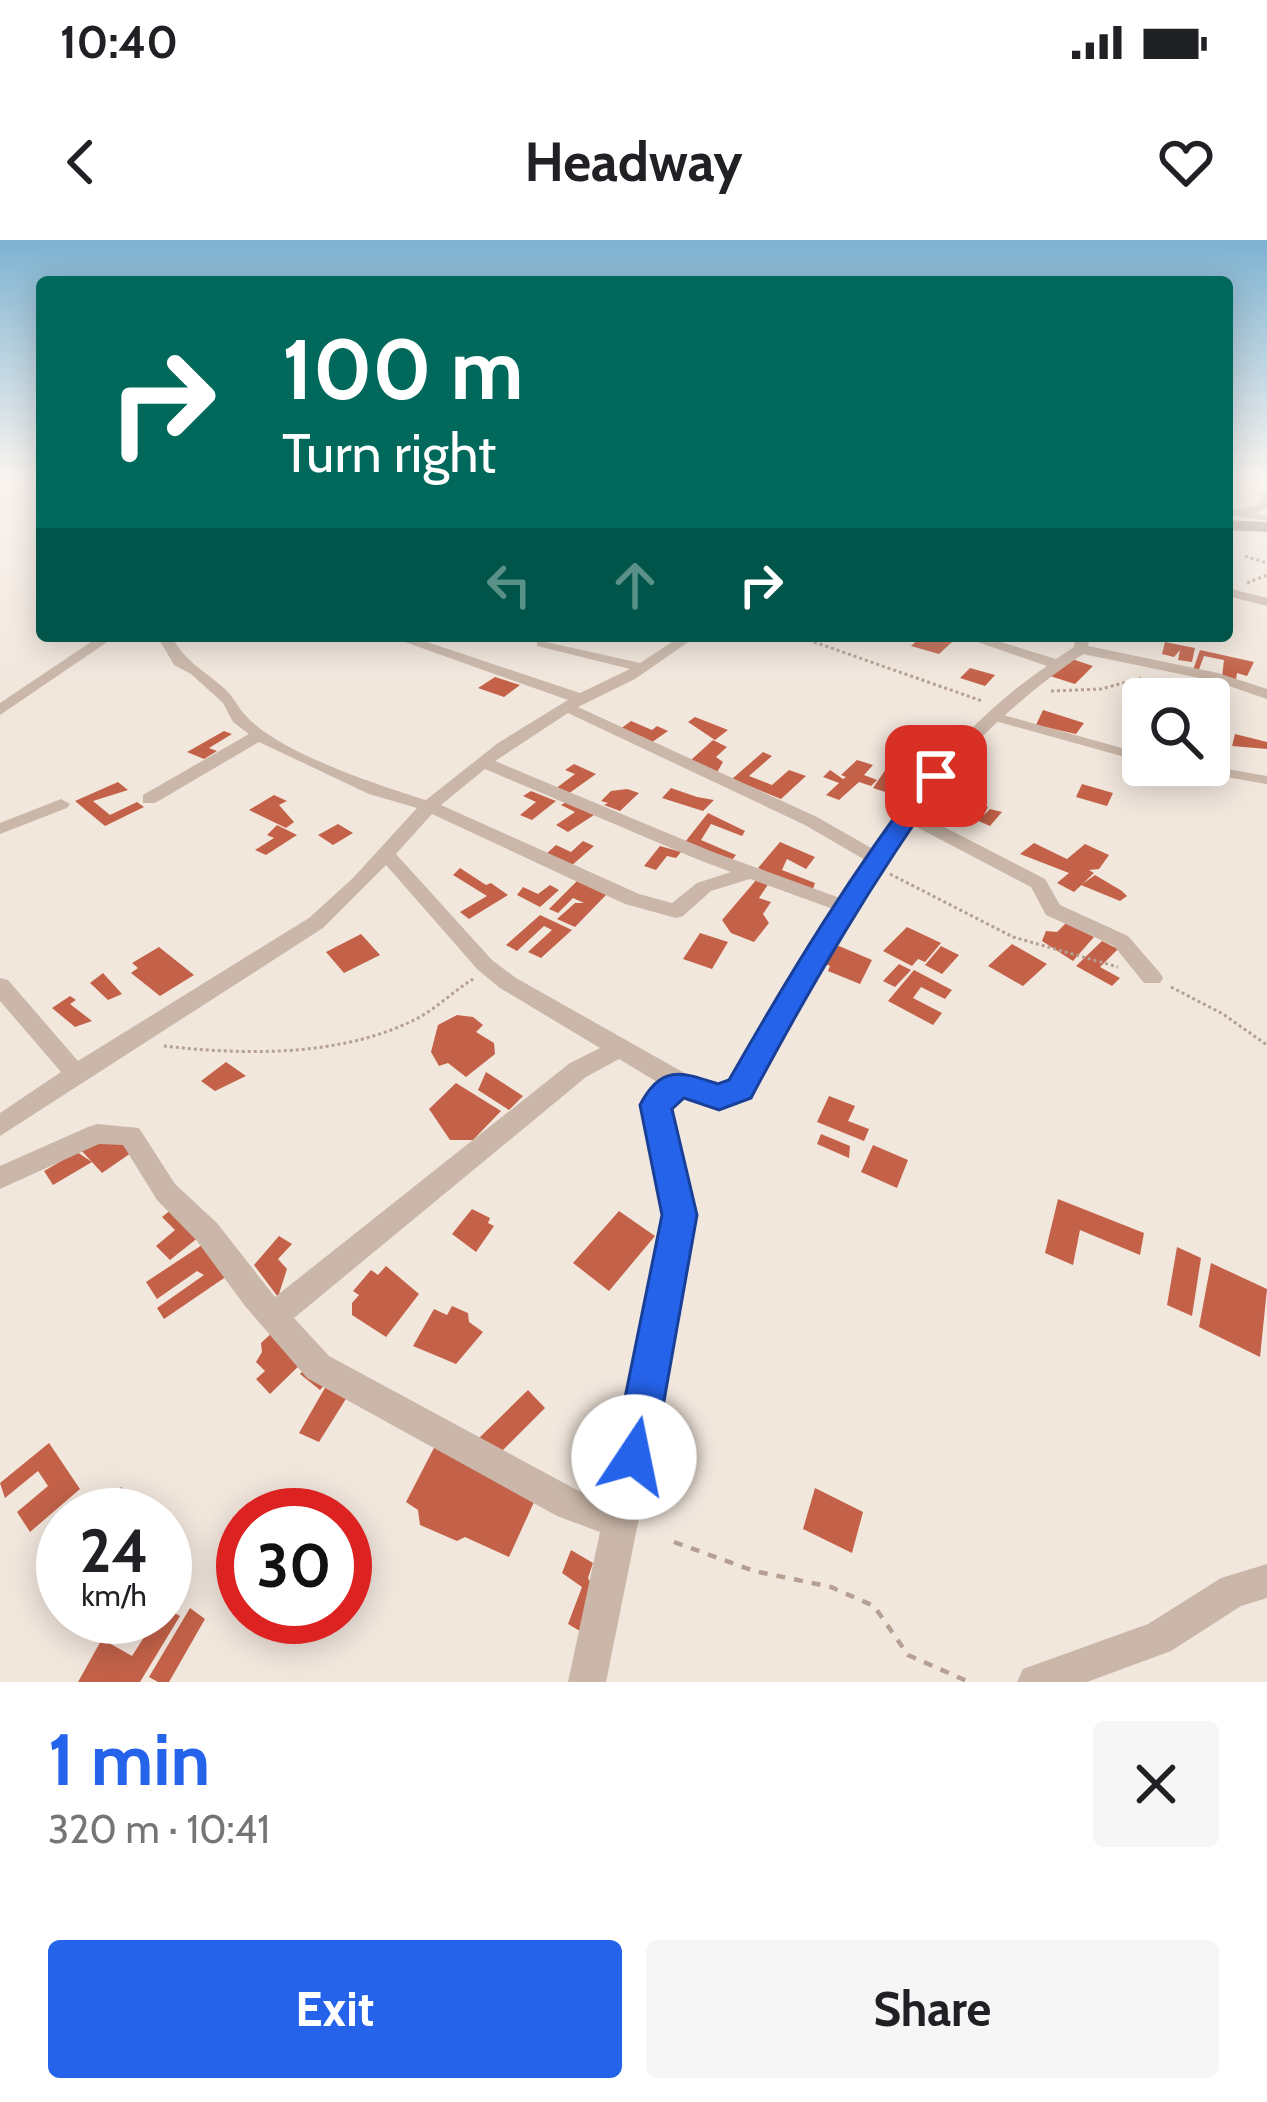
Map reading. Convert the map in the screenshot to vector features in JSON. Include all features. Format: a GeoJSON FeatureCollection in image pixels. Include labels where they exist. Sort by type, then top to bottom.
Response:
{"type":"FeatureCollection","features":[{"type":"Feature","properties":{"kind":"street"},"geometry":{"type":"LineString","coordinates":[[1233,594],[1267,602]]}},
{"type":"Feature","properties":{"kind":"street"},"geometry":{"type":"LineString","coordinates":[[0,710],[100,642]]}},
{"type":"Feature","properties":{"kind":"street"},"geometry":{"type":"LineString","coordinates":[[167,642],[179,662],[196,671],[229,701],[239,719],[272,744],[375,790],[428,806],[578,876],[673,911],[704,887],[750,872]]}},
{"type":"Feature","properties":{"kind":"street"},"geometry":{"type":"LineString","coordinates":[[412,642],[540,682],[875,858]]}},
{"type":"Feature","properties":{"kind":"street"},"geometry":{"type":"LineString","coordinates":[[0,1126],[302,934],[386,854],[428,806],[483,762],[573,703],[643,668],[677,642]]}},
{"type":"Feature","properties":{"kind":"street"},"geometry":{"type":"LineString","coordinates":[[986,642],[1057,664]]}},
{"type":"Feature","properties":{"kind":"street"},"geometry":{"type":"LineString","coordinates":[[386,854],[490,969],[618,1049],[679,1083],[719,1097],[740,1089],[808,965],[875,858],[951,754],[1082,642],[1267,694]]}},
{"type":"Feature","properties":{"kind":"street"},"geometry":{"type":"LineString","coordinates":[[542,643],[643,668]]}},
{"type":"Feature","properties":{"kind":"street"},"geometry":{"type":"LineString","coordinates":[[148,799],[262,734]]}},
{"type":"Feature","properties":{"kind":"street"},"geometry":{"type":"LineString","coordinates":[[483,762],[846,908]]}},
{"type":"Feature","properties":{"kind":"street"},"geometry":{"type":"LineString","coordinates":[[0,829],[61,804]]}},
{"type":"Feature","properties":{"kind":"street"},"geometry":{"type":"LineString","coordinates":[[905,814],[1038,883],[1054,910],[1121,941],[1151,978]]}},
{"type":"Feature","properties":{"kind":"street"},"geometry":{"type":"LineString","coordinates":[[0,986],[76,1074]]}},
{"type":"Feature","properties":{"kind":"street"},"geometry":{"type":"LineString","coordinates":[[273,1317],[578,1070],[618,1049]]}},
{"type":"Feature","properties":{"kind":"street"},"geometry":{"type":"LineString","coordinates":[[587,1682],[679,1215],[656,1107],[679,1083]]}},
{"type":"Feature","properties":{"kind":"street"},"geometry":{"type":"LineString","coordinates":[[0,1178],[97,1134],[130,1136],[166,1192],[207,1232],[318,1366],[569,1504],[621,1523]]}},
{"type":"Feature","properties":{"kind":"street"},"geometry":{"type":"LineString","coordinates":[[1036,1682],[1158,1638],[1234,1590],[1267,1581]]}},
{"type":"Feature","properties":{"kind":"lane"},"geometry":{"type":"LineString","coordinates":[[997,712],[1122,751]]}},
{"type":"Feature","properties":{"kind":"lane"},"geometry":{"type":"LineString","coordinates":[[1230,774],[1267,780]]}},
{"type":"Feature","properties":{"kind":"path"},"geometry":{"type":"LineString","coordinates":[[1245,556],[1267,562]]}},
{"type":"Feature","properties":{"kind":"path"},"geometry":{"type":"LineString","coordinates":[[813,642],[997,712]]}},
{"type":"Feature","properties":{"kind":"path"},"geometry":{"type":"LineString","coordinates":[[1025,690],[1101,689],[1170,667]]}},
{"type":"Feature","properties":{"kind":"path"},"geometry":{"type":"LineString","coordinates":[[875,858],[896,880],[1013,937],[1151,978],[1222,1014],[1267,1045]]}},
{"type":"Feature","properties":{"kind":"path"},"geometry":{"type":"LineString","coordinates":[[128,1041],[234,1053],[274,1052],[328,1042],[404,1025],[490,969]]}},
{"type":"Feature","properties":{"kind":"path"},"geometry":{"type":"LineString","coordinates":[[674,1542],[754,1570],[831,1587],[874,1606],[908,1654],[968,1682]]}},
{"type":"Feature","properties":{"kind":"building"},"geometry":{"type":"Polygon","coordinates":[[[915,642],[952,642],[939,654],[911,646],[915,642]]]}},
{"type":"Feature","properties":{"kind":"building"},"geometry":{"type":"Polygon","coordinates":[[[1165,642],[1195,648],[1192,662],[1178,660],[1180,650],[1174,657],[1162,654],[1165,642]]]}},
{"type":"Feature","properties":{"kind":"building"},"geometry":{"type":"Polygon","coordinates":[[[1200,650],[1254,662],[1247,676],[1237,673],[1236,680],[1222,677],[1224,660],[1204,656],[1198,672],[1193,670],[1200,650]]]}},
{"type":"Feature","properties":{"kind":"building"},"geometry":{"type":"Polygon","coordinates":[[[1069,658],[1093,666],[1075,684],[1050,676],[1069,658]]]}},
{"type":"Feature","properties":{"kind":"building"},"geometry":{"type":"Polygon","coordinates":[[[970,668],[995,675],[985,686],[960,678],[970,668]]]}},
{"type":"Feature","properties":{"kind":"building"},"geometry":{"type":"Polygon","coordinates":[[[495,677],[520,685],[504,697],[478,688],[495,677]]]}},
{"type":"Feature","properties":{"kind":"building"},"geometry":{"type":"Polygon","coordinates":[[[1043,710],[1084,723],[1076,734],[1036,725],[1043,710]]]}},
{"type":"Feature","properties":{"kind":"building"},"geometry":{"type":"Polygon","coordinates":[[[695,717],[728,730],[715,740],[688,722],[695,717]]]}},
{"type":"Feature","properties":{"kind":"building"},"geometry":{"type":"Polygon","coordinates":[[[631,721],[668,731],[648,745],[616,732],[631,721]]]}},
{"type":"Feature","properties":{"kind":"building"},"geometry":{"type":"Polygon","coordinates":[[[224,731],[232,734],[209,748],[217,751],[204,759],[187,752],[224,731]]]}},
{"type":"Feature","properties":{"kind":"building"},"geometry":{"type":"Polygon","coordinates":[[[1235,734],[1267,742],[1267,749],[1232,746],[1235,734]]]}},
{"type":"Feature","properties":{"kind":"building"},"geometry":{"type":"Polygon","coordinates":[[[713,740],[727,747],[716,757],[723,762],[716,774],[691,760],[713,740]]]}},
{"type":"Feature","properties":{"kind":"building"},"geometry":{"type":"Polygon","coordinates":[[[763,752],[772,756],[749,776],[772,785],[789,770],[806,776],[781,799],[732,779],[763,752]]]}},
{"type":"Feature","properties":{"kind":"building"},"geometry":{"type":"Polygon","coordinates":[[[857,760],[873,765],[864,775],[877,780],[871,786],[859,782],[839,800],[826,795],[839,783],[823,777],[830,770],[843,779],[841,775],[857,760]]]}},
{"type":"Feature","properties":{"kind":"building"},"geometry":{"type":"Polygon","coordinates":[[[574,764],[596,774],[568,794],[555,789],[575,774],[565,770],[574,764]]]}},
{"type":"Feature","properties":{"kind":"building"},"geometry":{"type":"Polygon","coordinates":[[[886,769],[912,781],[901,797],[873,788],[886,769]]]}},
{"type":"Feature","properties":{"kind":"building"},"geometry":{"type":"Polygon","coordinates":[[[118,782],[128,790],[93,801],[110,815],[137,802],[144,807],[105,826],[75,801],[118,782]]]}},
{"type":"Feature","properties":{"kind":"building"},"geometry":{"type":"Polygon","coordinates":[[[1082,784],[1113,793],[1107,806],[1076,797],[1082,784]]]}},
{"type":"Feature","properties":{"kind":"building"},"geometry":{"type":"Polygon","coordinates":[[[671,788],[714,800],[703,811],[662,798],[671,788]]]}},
{"type":"Feature","properties":{"kind":"building"},"geometry":{"type":"Polygon","coordinates":[[[531,791],[556,801],[532,820],[520,815],[536,802],[523,796],[531,791]]]}},
{"type":"Feature","properties":{"kind":"building"},"geometry":{"type":"Polygon","coordinates":[[[611,791],[639,793],[620,811],[601,801],[611,791]]]}},
{"type":"Feature","properties":{"kind":"building"},"geometry":{"type":"Polygon","coordinates":[[[274,795],[287,801],[279,805],[294,822],[286,828],[249,810],[274,795]]]}},
{"type":"Feature","properties":{"kind":"building"},"geometry":{"type":"Polygon","coordinates":[[[572,799],[597,813],[568,832],[556,825],[575,812],[561,805],[572,799]]]}},
{"type":"Feature","properties":{"kind":"building"},"geometry":{"type":"Polygon","coordinates":[[[978,803],[988,807],[983,816],[990,809],[1002,812],[990,826],[965,815],[978,803]]]}},
{"type":"Feature","properties":{"kind":"building"},"geometry":{"type":"Polygon","coordinates":[[[708,813],[745,831],[742,836],[711,824],[701,840],[736,855],[732,860],[685,842],[708,813]]]}},
{"type":"Feature","properties":{"kind":"building"},"geometry":{"type":"Polygon","coordinates":[[[338,824],[353,833],[333,845],[318,835],[338,824]]]}},
{"type":"Feature","properties":{"kind":"building"},"geometry":{"type":"Polygon","coordinates":[[[277,825],[297,835],[266,855],[255,850],[274,838],[267,835],[277,825]]]}},
{"type":"Feature","properties":{"kind":"building"},"geometry":{"type":"Polygon","coordinates":[[[583,841],[594,846],[571,866],[545,855],[556,845],[571,852],[583,841]]]}},
{"type":"Feature","properties":{"kind":"building"},"geometry":{"type":"Polygon","coordinates":[[[780,842],[815,857],[806,869],[787,859],[782,870],[815,883],[812,892],[758,868],[780,842]]]}},
{"type":"Feature","properties":{"kind":"building"},"geometry":{"type":"Polygon","coordinates":[[[1034,843],[1067,859],[1085,844],[1109,855],[1099,869],[1089,870],[1094,873],[1074,892],[1057,883],[1069,873],[1020,854],[1034,843]]]}},
{"type":"Feature","properties":{"kind":"building"},"geometry":{"type":"Polygon","coordinates":[[[660,846],[681,852],[676,858],[667,856],[656,870],[644,866],[660,846]]]}},
{"type":"Feature","properties":{"kind":"building"},"geometry":{"type":"Polygon","coordinates":[[[460,868],[508,895],[469,919],[460,912],[487,896],[453,875],[460,868]]]}},
{"type":"Feature","properties":{"kind":"building"},"geometry":{"type":"Polygon","coordinates":[[[1095,875],[1127,896],[1120,901],[1081,885],[1095,875]]]}},
{"type":"Feature","properties":{"kind":"building"},"geometry":{"type":"Polygon","coordinates":[[[757,879],[769,883],[759,898],[771,902],[763,914],[769,923],[754,942],[731,933],[722,920],[757,879]]]}},
{"type":"Feature","properties":{"kind":"building"},"geometry":{"type":"Polygon","coordinates":[[[577,881],[607,894],[575,927],[557,919],[575,903],[584,903],[573,898],[558,913],[549,909],[577,881]]]}},
{"type":"Feature","properties":{"kind":"building"},"geometry":{"type":"Polygon","coordinates":[[[550,885],[559,890],[540,907],[517,895],[523,887],[538,894],[550,885]]]}},
{"type":"Feature","properties":{"kind":"building"},"geometry":{"type":"Polygon","coordinates":[[[540,915],[572,930],[541,958],[528,952],[552,930],[544,926],[517,951],[506,945],[540,915]]]}},
{"type":"Feature","properties":{"kind":"building"},"geometry":{"type":"Polygon","coordinates":[[[1066,923],[1094,937],[1073,961],[1042,941],[1046,931],[1057,932],[1066,923]]]}},
{"type":"Feature","properties":{"kind":"building"},"geometry":{"type":"Polygon","coordinates":[[[907,927],[941,943],[925,962],[918,959],[912,966],[883,951],[907,927]]]}},
{"type":"Feature","properties":{"kind":"building"},"geometry":{"type":"Polygon","coordinates":[[[700,933],[728,942],[712,969],[683,959],[700,933]]]}},
{"type":"Feature","properties":{"kind":"building"},"geometry":{"type":"Polygon","coordinates":[[[361,934],[380,955],[344,973],[326,952],[361,934]]]}},
{"type":"Feature","properties":{"kind":"building"},"geometry":{"type":"Polygon","coordinates":[[[1102,941],[1118,949],[1100,967],[1120,978],[1112,986],[1076,966],[1102,941]]]}},
{"type":"Feature","properties":{"kind":"building"},"geometry":{"type":"Polygon","coordinates":[[[1012,944],[1047,964],[1023,986],[988,966],[1012,944]]]}},
{"type":"Feature","properties":{"kind":"building"},"geometry":{"type":"Polygon","coordinates":[[[839,946],[872,960],[860,984],[828,971],[830,966],[824,963],[829,950],[839,946]]]}},
{"type":"Feature","properties":{"kind":"building"},"geometry":{"type":"Polygon","coordinates":[[[941,946],[959,955],[942,974],[925,965],[941,946]]]}},
{"type":"Feature","properties":{"kind":"building"},"geometry":{"type":"Polygon","coordinates":[[[159,947],[194,975],[160,996],[131,973],[138,968],[132,963],[159,947]]]}},
{"type":"Feature","properties":{"kind":"building"},"geometry":{"type":"Polygon","coordinates":[[[899,964],[911,970],[895,987],[883,981],[899,964]]]}},
{"type":"Feature","properties":{"kind":"building"},"geometry":{"type":"Polygon","coordinates":[[[914,970],[952,990],[945,999],[921,987],[913,998],[942,1013],[933,1025],[888,1001],[914,970]]]}},
{"type":"Feature","properties":{"kind":"building"},"geometry":{"type":"Polygon","coordinates":[[[103,973],[122,994],[108,1000],[90,983],[103,973]]]}},
{"type":"Feature","properties":{"kind":"building"},"geometry":{"type":"Polygon","coordinates":[[[70,996],[76,1000],[70,1004],[92,1021],[75,1027],[52,1008],[70,996]]]}},
{"type":"Feature","properties":{"kind":"building"},"geometry":{"type":"Polygon","coordinates":[[[457,1015],[473,1017],[483,1025],[476,1032],[494,1043],[495,1054],[466,1077],[448,1063],[439,1066],[431,1052],[438,1025],[457,1015]]]}},
{"type":"Feature","properties":{"kind":"building"},"geometry":{"type":"Polygon","coordinates":[[[226,1062],[246,1076],[215,1091],[201,1081],[226,1062]]]}},
{"type":"Feature","properties":{"kind":"building"},"geometry":{"type":"Polygon","coordinates":[[[486,1072],[523,1096],[509,1110],[478,1090],[486,1072]]]}},
{"type":"Feature","properties":{"kind":"building"},"geometry":{"type":"Polygon","coordinates":[[[456,1083],[501,1111],[473,1140],[450,1140],[429,1109],[456,1083]]]}},
{"type":"Feature","properties":{"kind":"building"},"geometry":{"type":"Polygon","coordinates":[[[829,1096],[855,1106],[848,1121],[869,1129],[864,1141],[817,1122],[829,1096]]]}},
{"type":"Feature","properties":{"kind":"building"},"geometry":{"type":"Polygon","coordinates":[[[110,1130],[131,1153],[102,1173],[81,1150],[110,1130]]]}},
{"type":"Feature","properties":{"kind":"building"},"geometry":{"type":"Polygon","coordinates":[[[821,1134],[850,1146],[849,1158],[817,1144],[821,1134]]]}},
{"type":"Feature","properties":{"kind":"building"},"geometry":{"type":"Polygon","coordinates":[[[873,1145],[908,1160],[897,1188],[861,1172],[873,1145]]]}},
{"type":"Feature","properties":{"kind":"building"},"geometry":{"type":"Polygon","coordinates":[[[77,1152],[92,1162],[53,1185],[44,1171],[77,1152]]]}},
{"type":"Feature","properties":{"kind":"building"},"geometry":{"type":"Polygon","coordinates":[[[1058,1199],[1144,1233],[1140,1255],[1080,1230],[1073,1265],[1045,1253],[1058,1199]]]}},
{"type":"Feature","properties":{"kind":"building"},"geometry":{"type":"Polygon","coordinates":[[[177,1205],[204,1233],[170,1260],[156,1246],[175,1230],[162,1217],[177,1205]]]}},
{"type":"Feature","properties":{"kind":"building"},"geometry":{"type":"Polygon","coordinates":[[[472,1209],[490,1218],[488,1223],[494,1226],[476,1252],[452,1234],[472,1209]]]}},
{"type":"Feature","properties":{"kind":"building"},"geometry":{"type":"Polygon","coordinates":[[[619,1211],[655,1236],[609,1291],[573,1263],[619,1211]]]}},
{"type":"Feature","properties":{"kind":"building"},"geometry":{"type":"Polygon","coordinates":[[[279,1236],[292,1244],[278,1259],[287,1269],[278,1297],[254,1265],[279,1236]]]}},
{"type":"Feature","properties":{"kind":"building"},"geometry":{"type":"Polygon","coordinates":[[[208,1241],[230,1274],[164,1319],[157,1308],[204,1275],[197,1271],[157,1299],[146,1282],[208,1241]]]}},
{"type":"Feature","properties":{"kind":"building"},"geometry":{"type":"Polygon","coordinates":[[[1177,1247],[1201,1258],[1192,1316],[1167,1305],[1177,1247]]]}},
{"type":"Feature","properties":{"kind":"building"},"geometry":{"type":"Polygon","coordinates":[[[1211,1263],[1267,1289],[1260,1357],[1199,1327],[1211,1263]]]}},
{"type":"Feature","properties":{"kind":"building"},"geometry":{"type":"Polygon","coordinates":[[[386,1266],[419,1294],[386,1337],[352,1315],[352,1303],[359,1295],[353,1291],[371,1270],[378,1275],[386,1266]]]}},
{"type":"Feature","properties":{"kind":"building"},"geometry":{"type":"Polygon","coordinates":[[[452,1306],[468,1313],[469,1322],[483,1332],[456,1364],[413,1346],[434,1309],[447,1315],[452,1306]]]}},
{"type":"Feature","properties":{"kind":"building"},"geometry":{"type":"Polygon","coordinates":[[[276,1329],[306,1359],[270,1394],[256,1379],[265,1371],[256,1362],[261,1343],[276,1329]]]}},
{"type":"Feature","properties":{"kind":"building"},"geometry":{"type":"Polygon","coordinates":[[[310,1363],[349,1394],[319,1442],[299,1433],[330,1379],[320,1390],[300,1374],[310,1363]]]}},
{"type":"Feature","properties":{"kind":"building"},"geometry":{"type":"Polygon","coordinates":[[[528,1390],[545,1408],[494,1459],[478,1439],[528,1390]]]}},
{"type":"Feature","properties":{"kind":"building"},"geometry":{"type":"Polygon","coordinates":[[[437,1442],[540,1489],[509,1557],[465,1537],[457,1541],[420,1525],[418,1510],[406,1502],[437,1442]]]}},
{"type":"Feature","properties":{"kind":"building"},"geometry":{"type":"Polygon","coordinates":[[[49,1443],[79,1488],[46,1488],[38,1471],[5,1498],[0,1483],[49,1443]]]}},
{"type":"Feature","properties":{"kind":"building"},"geometry":{"type":"Polygon","coordinates":[[[815,1488],[863,1512],[852,1553],[803,1529],[815,1488]]]}},
{"type":"Feature","properties":{"kind":"building"},"geometry":{"type":"Polygon","coordinates":[[[36,1496],[36,1527],[30,1532],[17,1512],[36,1496]]]}},
{"type":"Feature","properties":{"kind":"building"},"geometry":{"type":"Polygon","coordinates":[[[571,1550],[593,1563],[588,1578],[598,1596],[585,1634],[568,1624],[582,1587],[562,1573],[571,1550]]]}},
{"type":"Feature","properties":{"kind":"building"},"geometry":{"type":"Polygon","coordinates":[[[192,1609],[205,1619],[192,1642],[192,1609]]]}},
{"type":"Feature","properties":{"kind":"building"},"geometry":{"type":"Polygon","coordinates":[[[99,1644],[111,1644],[132,1656],[140,1644],[163,1644],[140,1682],[78,1682],[99,1644]]]}},
{"type":"Feature","properties":{"kind":"building"},"geometry":{"type":"Polygon","coordinates":[[[169,1644],[191,1644],[169,1682],[149,1677],[169,1644]]]}},
{"type":"Feature","properties":{"kind":"route"},"geometry":{"type":"LineString","coordinates":[[634,1457],[679,1215],[656,1105],[679,1083],[719,1097],[740,1089],[808,965],[875,858],[936,776]]}}]}
